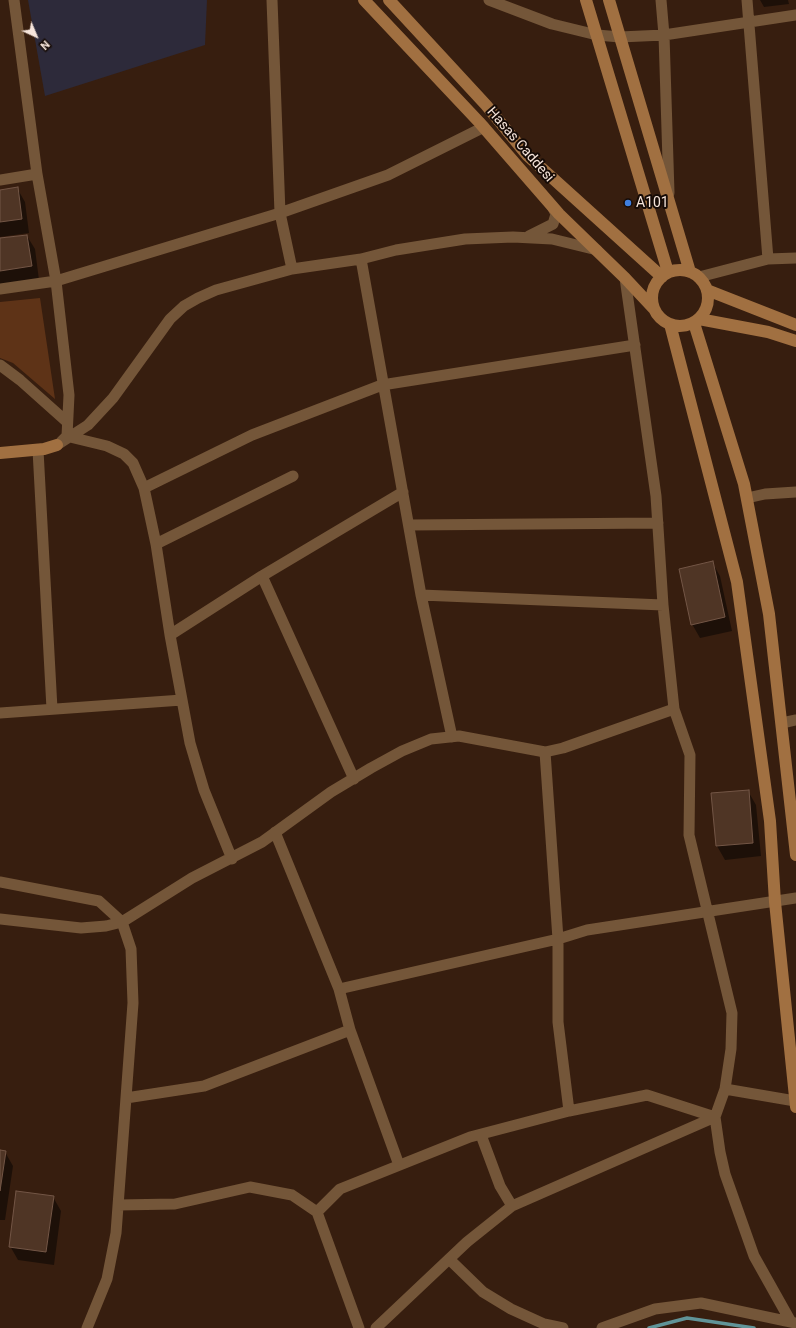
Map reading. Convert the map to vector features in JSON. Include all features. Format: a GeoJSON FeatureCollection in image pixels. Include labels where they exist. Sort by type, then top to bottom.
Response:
{"type":"FeatureCollection","features":[{"type":"Feature","properties":{"kind":"main road","name":"Hasas Caddesi"},"geometry":{"type":"LineString","coordinates":[[364,0],[484,128],[552,205],[626,278],[654,309]]}},
{"type":"Feature","properties":{"kind":"main road","name":"Hasas Caddesi"},"geometry":{"type":"LineString","coordinates":[[389,0],[486,105],[527,155],[665,275]]}},
{"type":"Feature","properties":{"kind":"main road"},"geometry":{"type":"LineString","coordinates":[[586,0],[665,275]]}},
{"type":"Feature","properties":{"kind":"main road"},"geometry":{"type":"LineString","coordinates":[[609,0],[669,203],[695,274],[707,290],[796,326]]}},
{"type":"Feature","properties":{"kind":"main road"},"geometry":{"type":"LineString","coordinates":[[695,274],[680,270],[665,275],[655,285],[652,296],[654,309],[662,320],[670,324],[686,326],[697,321],[707,306],[707,290]]}},
{"type":"Feature","properties":{"kind":"main road"},"geometry":{"type":"LineString","coordinates":[[697,321],[768,332],[796,341]]}},
{"type":"Feature","properties":{"kind":"main road"},"geometry":{"type":"LineString","coordinates":[[697,321],[747,498],[768,614],[796,849]]}},
{"type":"Feature","properties":{"kind":"main road"},"geometry":{"type":"LineString","coordinates":[[670,324],[737,582],[770,821],[775,902],[796,1104]]}},
{"type":"Feature","properties":{"kind":"main road"},"geometry":{"type":"LineString","coordinates":[[0,453],[38,450],[58,445]]}},
{"type":"Feature","properties":{"kind":"street"},"geometry":{"type":"LineString","coordinates":[[14,0],[37,174],[56,281],[69,395],[67,436],[58,445]]}},
{"type":"Feature","properties":{"kind":"street"},"geometry":{"type":"LineString","coordinates":[[272,0],[280,213],[292,269]]}},
{"type":"Feature","properties":{"kind":"street"},"geometry":{"type":"LineString","coordinates":[[489,0],[552,24],[597,35],[620,37],[664,35],[796,15]]}},
{"type":"Feature","properties":{"kind":"street"},"geometry":{"type":"LineString","coordinates":[[661,0],[664,35],[669,203]]}},
{"type":"Feature","properties":{"kind":"street"},"geometry":{"type":"LineString","coordinates":[[747,0],[768,259]]}},
{"type":"Feature","properties":{"kind":"street"},"geometry":{"type":"LineString","coordinates":[[0,289],[56,281],[280,213],[388,175],[484,128]]}},
{"type":"Feature","properties":{"kind":"street"},"geometry":{"type":"LineString","coordinates":[[0,180],[37,174]]}},
{"type":"Feature","properties":{"kind":"street"},"geometry":{"type":"LineString","coordinates":[[525,238],[538,233],[553,224],[556,214],[552,205]]}},
{"type":"Feature","properties":{"kind":"street"},"geometry":{"type":"LineString","coordinates":[[58,445],[88,425],[114,398],[170,319],[184,306],[216,290],[292,269],[361,259],[396,250],[465,240],[525,238],[552,239],[597,250]]}},
{"type":"Feature","properties":{"kind":"street"},"geometry":{"type":"LineString","coordinates":[[695,274],[768,259],[796,258]]}},
{"type":"Feature","properties":{"kind":"street"},"geometry":{"type":"LineString","coordinates":[[361,259],[382,385],[421,595],[452,736]]}},
{"type":"Feature","properties":{"kind":"street"},"geometry":{"type":"LineString","coordinates":[[626,278],[658,523],[663,605],[674,709],[690,755],[690,835],[732,1013],[731,1049],[725,1089],[715,1117],[725,1174],[754,1256],[793,1323]]}},
{"type":"Feature","properties":{"kind":"street"},"geometry":{"type":"LineString","coordinates":[[144,488],[252,435],[382,385],[635,345]]}},
{"type":"Feature","properties":{"kind":"street"},"geometry":{"type":"LineString","coordinates":[[0,365],[20,380],[67,422]]}},
{"type":"Feature","properties":{"kind":"street"},"geometry":{"type":"LineString","coordinates":[[70,437],[106,446],[124,454],[133,463],[144,488],[156,544],[170,635],[190,743],[204,790],[232,859]]}},
{"type":"Feature","properties":{"kind":"street"},"geometry":{"type":"LineString","coordinates":[[38,450],[52,709]]}},
{"type":"Feature","properties":{"kind":"street"},"geometry":{"type":"LineString","coordinates":[[156,544],[293,476]]}},
{"type":"Feature","properties":{"kind":"street"},"geometry":{"type":"LineString","coordinates":[[170,635],[262,576],[403,492]]}},
{"type":"Feature","properties":{"kind":"street"},"geometry":{"type":"LineString","coordinates":[[747,498],[765,494],[796,492]]}},
{"type":"Feature","properties":{"kind":"street"},"geometry":{"type":"LineString","coordinates":[[409,525],[658,523]]}},
{"type":"Feature","properties":{"kind":"street"},"geometry":{"type":"LineString","coordinates":[[262,576],[354,779]]}},
{"type":"Feature","properties":{"kind":"street"},"geometry":{"type":"LineString","coordinates":[[421,595],[663,605]]}},
{"type":"Feature","properties":{"kind":"street"},"geometry":{"type":"LineString","coordinates":[[0,713],[182,700]]}},
{"type":"Feature","properties":{"kind":"street"},"geometry":{"type":"LineString","coordinates":[[0,919],[81,928],[106,926],[122,922],[186,881],[232,859],[275,832],[331,792],[402,751],[431,739],[460,736],[545,752],[563,748],[674,709]]}},
{"type":"Feature","properties":{"kind":"street"},"geometry":{"type":"LineString","coordinates":[[782,723],[796,720]]}},
{"type":"Feature","properties":{"kind":"street"},"geometry":{"type":"LineString","coordinates":[[545,752],[558,939],[558,1022],[569,1111]]}},
{"type":"Feature","properties":{"kind":"street"},"geometry":{"type":"LineString","coordinates":[[275,832],[339,989],[350,1030],[399,1165]]}},
{"type":"Feature","properties":{"kind":"street"},"geometry":{"type":"LineString","coordinates":[[0,882],[99,902],[122,922],[131,949],[133,1003],[116,1233],[107,1279],[87,1328]]}},
{"type":"Feature","properties":{"kind":"street"},"geometry":{"type":"LineString","coordinates":[[339,989],[558,939],[587,930],[796,898]]}},
{"type":"Feature","properties":{"kind":"street"},"geometry":{"type":"LineString","coordinates":[[126,1098],[204,1086],[350,1030]]}},
{"type":"Feature","properties":{"kind":"street"},"geometry":{"type":"LineString","coordinates":[[725,1089],[796,1104]]}},
{"type":"Feature","properties":{"kind":"street"},"geometry":{"type":"LineString","coordinates":[[317,1212],[340,1189],[399,1165],[470,1137],[569,1111],[647,1095],[715,1117]]}},
{"type":"Feature","properties":{"kind":"street"},"geometry":{"type":"LineString","coordinates":[[376,1328],[449,1259],[512,1206],[715,1117]]}},
{"type":"Feature","properties":{"kind":"street"},"geometry":{"type":"LineString","coordinates":[[481,1135],[500,1186],[512,1206]]}},
{"type":"Feature","properties":{"kind":"street"},"geometry":{"type":"LineString","coordinates":[[118,1205],[175,1204],[250,1187],[292,1195],[317,1212],[359,1328]]}},
{"type":"Feature","properties":{"kind":"street"},"geometry":{"type":"LineString","coordinates":[[449,1259],[482,1292],[544,1324],[563,1328]]}},
{"type":"Feature","properties":{"kind":"street"},"geometry":{"type":"LineString","coordinates":[[602,1328],[655,1309],[701,1303],[793,1323]]}},
{"type":"Feature","properties":{"kind":"shaded area"},"geometry":{"type":"Polygon","coordinates":[[[28,0],[207,0],[205,45],[45,96],[28,0]]]}},
{"type":"Feature","properties":{"kind":"shaded area"},"geometry":{"type":"Polygon","coordinates":[[[40,298],[55,399],[13,363],[0,358],[0,302],[40,298]]]}},
{"type":"Feature","properties":{"kind":"building"},"geometry":{"type":"Polygon","coordinates":[[[18,187],[22,219],[0,222],[0,190],[18,187]]]}},
{"type":"Feature","properties":{"kind":"building"},"geometry":{"type":"Polygon","coordinates":[[[27,235],[32,266],[0,271],[0,238],[27,235]]]}},
{"type":"Feature","properties":{"kind":"building"},"geometry":{"type":"Polygon","coordinates":[[[713,561],[725,617],[691,625],[679,569],[713,561]]]}},
{"type":"Feature","properties":{"kind":"building"},"geometry":{"type":"Polygon","coordinates":[[[749,790],[753,843],[716,846],[711,793],[749,790]]]}},
{"type":"Feature","properties":{"kind":"building"},"geometry":{"type":"Polygon","coordinates":[[[0,1150],[6,1151],[0,1191],[0,1150]]]}},
{"type":"Feature","properties":{"kind":"building"},"geometry":{"type":"Polygon","coordinates":[[[16,1191],[54,1196],[46,1252],[9,1247],[16,1191]]]}},
{"type":"Feature","properties":{"kind":"waterway"},"geometry":{"type":"LineString","coordinates":[[649,1328],[687,1318],[754,1328]]}},
{"type":"Feature","properties":{"kind":"place","name":"A101"},"geometry":{"type":"Point","coordinates":[628,203]}}]}
